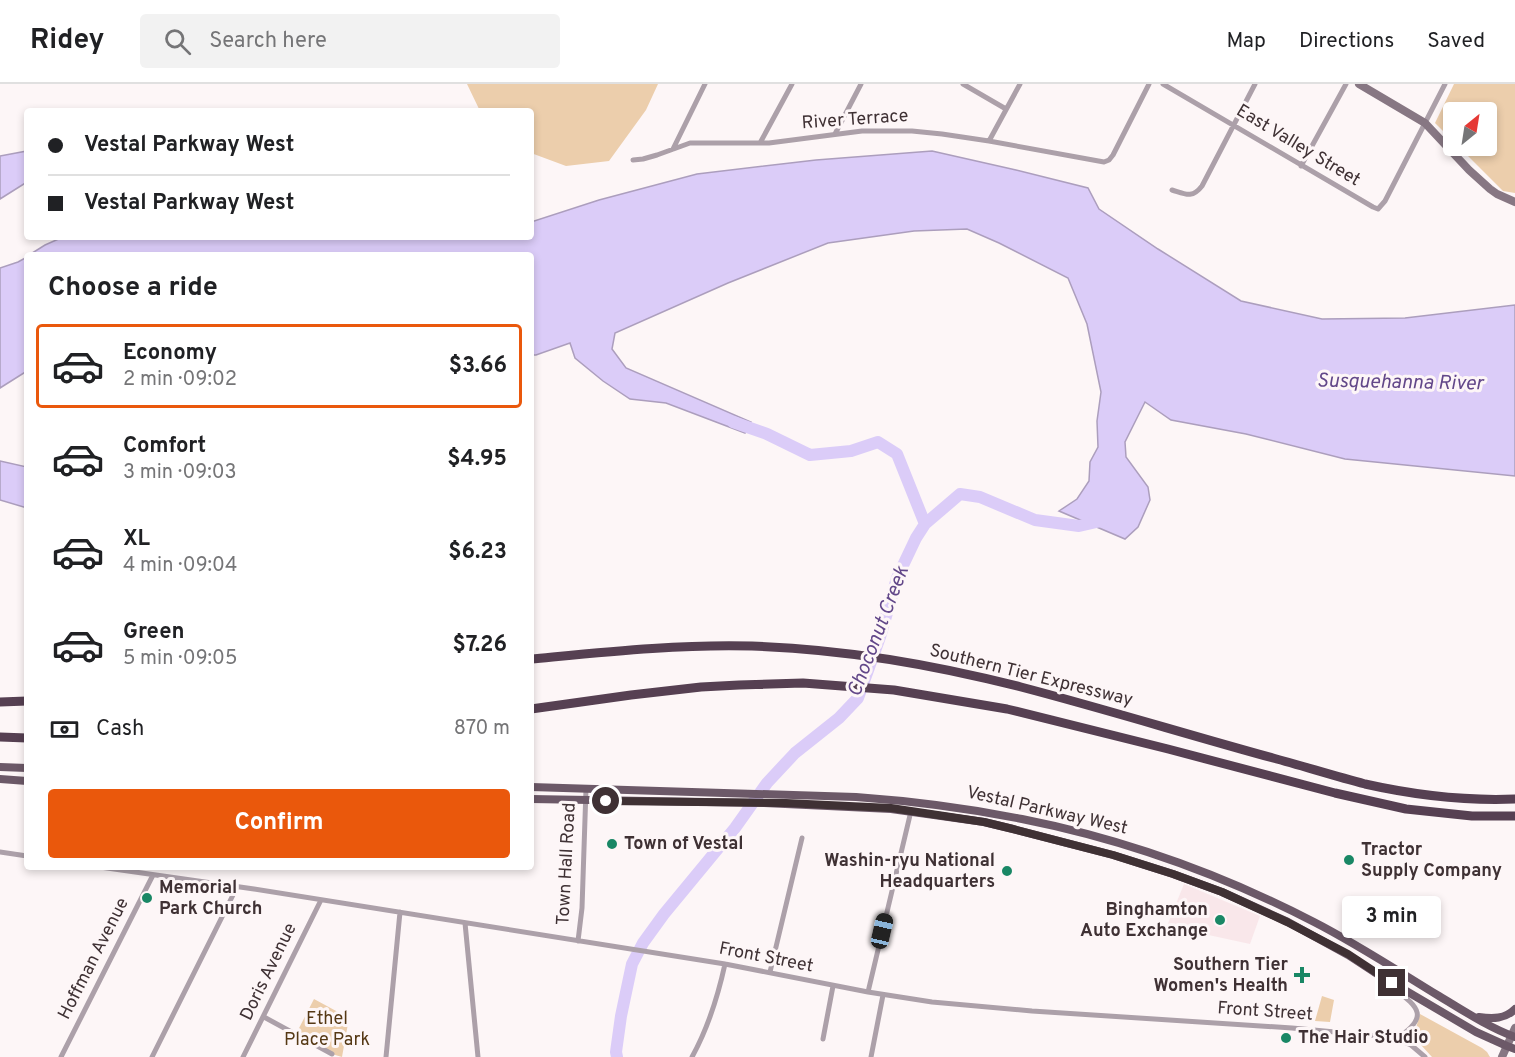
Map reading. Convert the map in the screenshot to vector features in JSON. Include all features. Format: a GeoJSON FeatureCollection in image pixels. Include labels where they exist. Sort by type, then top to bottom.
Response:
{"type":"FeatureCollection","features":[{"type":"Feature","properties":{"kind":"highway","name":"Southern Tier Expressway"},"geometry":{"type":"LineString","coordinates":[[534,659],[653,648],[752,646],[833,651],[903,661],[1021,687],[1365,784],[1442,797],[1515,799]]}},
{"type":"Feature","properties":{"kind":"highway","name":"Southern Tier Expressway"},"geometry":{"type":"LineString","coordinates":[[534,709],[701,687],[739,685],[803,683],[894,690],[1007,709],[1406,809],[1472,816],[1515,816]]}},
{"type":"Feature","properties":{"kind":"highway"},"geometry":{"type":"LineString","coordinates":[[0,702],[24,701]]}},
{"type":"Feature","properties":{"kind":"highway"},"geometry":{"type":"LineString","coordinates":[[0,737],[24,738]]}},
{"type":"Feature","properties":{"kind":"main road"},"geometry":{"type":"LineString","coordinates":[[0,767],[24,768]]}},
{"type":"Feature","properties":{"kind":"main road"},"geometry":{"type":"LineString","coordinates":[[0,779],[24,781]]}},
{"type":"Feature","properties":{"kind":"main road","name":"Vestal Parkway West"},"geometry":{"type":"LineString","coordinates":[[534,787],[856,797],[961,808],[1024,819],[1114,842],[1238,886],[1315,922],[1471,1016],[1514,1034]]}},
{"type":"Feature","properties":{"kind":"main road","name":"Vestal Parkway West"},"geometry":{"type":"LineString","coordinates":[[534,799],[843,806],[911,811],[984,822],[1013,829],[1113,855],[1222,892],[1348,954],[1374,972],[1476,1032],[1511,1048]]}},
{"type":"Feature","properties":{"kind":"main road"},"geometry":{"type":"LineString","coordinates":[[1471,1016],[1496,1018],[1507,1015],[1515,1009]]}},
{"type":"Feature","properties":{"kind":"street"},"geometry":{"type":"LineString","coordinates":[[673,149],[705,84]]}},
{"type":"Feature","properties":{"kind":"street"},"geometry":{"type":"LineString","coordinates":[[760,143],[792,84]]}},
{"type":"Feature","properties":{"kind":"street"},"geometry":{"type":"LineString","coordinates":[[835,134],[861,84]]}},
{"type":"Feature","properties":{"kind":"street"},"geometry":{"type":"LineString","coordinates":[[963,84],[1006,109]]}},
{"type":"Feature","properties":{"kind":"street"},"geometry":{"type":"LineString","coordinates":[[989,141],[1020,84]]}},
{"type":"Feature","properties":{"kind":"street","name":"River Terrace"},"geometry":{"type":"LineString","coordinates":[[633,160],[643,159],[690,143],[760,143],[862,131],[912,131],[989,141],[1101,162],[1109,160],[1113,155],[1149,84]]}},
{"type":"Feature","properties":{"kind":"street","name":"East Valley Street"},"geometry":{"type":"LineString","coordinates":[[1163,84],[1378,209],[1385,201],[1425,123]]}},
{"type":"Feature","properties":{"kind":"street"},"geometry":{"type":"LineString","coordinates":[[1172,189],[1192,195],[1197,192],[1218,158],[1255,84]]}},
{"type":"Feature","properties":{"kind":"street"},"geometry":{"type":"LineString","coordinates":[[1302,166],[1346,84]]}},
{"type":"Feature","properties":{"kind":"street"},"geometry":{"type":"LineString","coordinates":[[1359,84],[1425,123],[1490,189],[1515,202]]}},
{"type":"Feature","properties":{"kind":"street"},"geometry":{"type":"LineString","coordinates":[[1425,123],[1444,84]]}},
{"type":"Feature","properties":{"kind":"street","name":"Town Hall Road"},"geometry":{"type":"LineString","coordinates":[[578,941],[582,908],[586,789]]}},
{"type":"Feature","properties":{"kind":"street"},"geometry":{"type":"LineString","coordinates":[[868,993],[911,811]]}},
{"type":"Feature","properties":{"kind":"street"},"geometry":{"type":"LineString","coordinates":[[770,972],[802,838]]}},
{"type":"Feature","properties":{"kind":"street"},"geometry":{"type":"LineString","coordinates":[[0,852],[24,856]]}},
{"type":"Feature","properties":{"kind":"street","name":"Front Street"},"geometry":{"type":"LineString","coordinates":[[120,870],[725,964],[868,993],[932,1002],[1030,1011],[1336,1032],[1396,1039],[1411,1045],[1425,1057]]}},
{"type":"Feature","properties":{"kind":"street","name":"Hoffman Avenue"},"geometry":{"type":"LineString","coordinates":[[62,1057],[153,875]]}},
{"type":"Feature","properties":{"kind":"street"},"geometry":{"type":"LineString","coordinates":[[152,1057],[237,887]]}},
{"type":"Feature","properties":{"kind":"street","name":"Doris Avenue"},"geometry":{"type":"LineString","coordinates":[[243,1057],[321,900]]}},
{"type":"Feature","properties":{"kind":"street"},"geometry":{"type":"LineString","coordinates":[[386,1057],[400,912]]}},
{"type":"Feature","properties":{"kind":"street"},"geometry":{"type":"LineString","coordinates":[[465,923],[478,1057]]}},
{"type":"Feature","properties":{"kind":"street"},"geometry":{"type":"LineString","coordinates":[[692,1057],[706,1027],[721,984],[725,964]]}},
{"type":"Feature","properties":{"kind":"street"},"geometry":{"type":"LineString","coordinates":[[1374,972],[1413,1004],[1418,1013],[1411,1029],[1396,1039]]}},
{"type":"Feature","properties":{"kind":"street"},"geometry":{"type":"LineString","coordinates":[[823,1039],[833,986]]}},
{"type":"Feature","properties":{"kind":"street"},"geometry":{"type":"LineString","coordinates":[[871,1057],[882,995]]}},
{"type":"Feature","properties":{"kind":"street"},"geometry":{"type":"LineString","coordinates":[[264,1017],[332,1054]]}},
{"type":"Feature","properties":{"kind":"street"},"geometry":{"type":"LineString","coordinates":[[1502,1057],[1511,1048],[1514,1034]]}},
{"type":"Feature","properties":{"kind":"shaded area"},"geometry":{"type":"Polygon","coordinates":[[[1184,884],[1260,916],[1250,944],[1167,926],[1184,884]]]}},
{"type":"Feature","properties":{"kind":"green space"},"geometry":{"type":"Polygon","coordinates":[[[467,84],[658,84],[646,110],[609,161],[566,166],[534,154],[534,108],[479,108],[467,84]]]}},
{"type":"Feature","properties":{"kind":"green space"},"geometry":{"type":"Polygon","coordinates":[[[1454,84],[1515,84],[1515,193],[1503,191],[1468,156],[1497,156],[1497,102],[1445,102],[1454,84]]]}},
{"type":"Feature","properties":{"kind":"green space"},"geometry":{"type":"Polygon","coordinates":[[[1443,107],[1443,131],[1435,123],[1443,107]]]}},
{"type":"Feature","properties":{"kind":"green space"},"geometry":{"type":"Polygon","coordinates":[[[1322,996],[1334,1000],[1330,1022],[1315,1021],[1322,996]]]}},
{"type":"Feature","properties":{"kind":"green space","name":"Ethel Place Park"},"geometry":{"type":"Polygon","coordinates":[[[314,999],[349,1018],[342,1057],[296,1034],[314,999]]]}},
{"type":"Feature","properties":{"kind":"green space"},"geometry":{"type":"Polygon","coordinates":[[[1420,1014],[1482,1048],[1490,1057],[1432,1057],[1408,1035],[1416,1028],[1420,1014]]]}},
{"type":"Feature","properties":{"kind":"water","name":"Susquehanna River"},"geometry":{"type":"Polygon","coordinates":[[[932,151],[1088,188],[1099,209],[1241,301],[1322,319],[1405,318],[1515,305],[1515,476],[1345,459],[1246,434],[1171,420],[1145,402],[1125,442],[1126,457],[1148,487],[1150,500],[1138,527],[1125,539],[1059,511],[1077,499],[1089,481],[1090,462],[1098,447],[1097,421],[1101,392],[1087,324],[1068,278],[967,229],[914,231],[828,243],[728,283],[615,333],[612,349],[626,368],[751,422],[745,433],[666,403],[630,399],[575,358],[570,343],[534,355],[534,252],[34,252],[56,240],[534,240],[534,221],[599,200],[697,174],[816,160],[932,151]]]}},
{"type":"Feature","properties":{"kind":"water"},"geometry":{"type":"Polygon","coordinates":[[[24,152],[24,184],[0,199],[0,156],[24,152]]]}},
{"type":"Feature","properties":{"kind":"water"},"geometry":{"type":"Polygon","coordinates":[[[24,259],[24,373],[0,388],[0,268],[24,259]]]}},
{"type":"Feature","properties":{"kind":"water"},"geometry":{"type":"Polygon","coordinates":[[[0,461],[24,466],[24,507],[0,500],[0,461]]]}},
{"type":"Feature","properties":{"kind":"waterway","name":"Choconut Creek"},"geometry":{"type":"LineString","coordinates":[[617,1057],[621,1016],[632,964],[643,943],[735,828],[767,783],[795,753],[839,718],[858,698],[880,637],[897,578],[925,524],[897,454],[878,442],[851,451],[810,455],[767,434],[733,422]]}},
{"type":"Feature","properties":{"kind":"waterway","name":"Choconut Creek"},"geometry":{"type":"LineString","coordinates":[[925,524],[960,494],[980,497],[1035,520],[1079,526],[1101,521],[1102,517]]}},
{"type":"Feature","properties":{"kind":"place","name":"Town of Vestal"},"geometry":{"type":"Point","coordinates":[612,844]}},
{"type":"Feature","properties":{"kind":"place","name":"Tractor Supply Company"},"geometry":{"type":"Point","coordinates":[1349,860]}},
{"type":"Feature","properties":{"kind":"place","name":"Washin-ryu National Headquarters"},"geometry":{"type":"Point","coordinates":[1007,871]}},
{"type":"Feature","properties":{"kind":"place","name":"Memorial Park Church"},"geometry":{"type":"Point","coordinates":[147,898]}},
{"type":"Feature","properties":{"kind":"place","name":"Binghamton Auto Exchange"},"geometry":{"type":"Point","coordinates":[1220,920]}},
{"type":"Feature","properties":{"kind":"place","name":"Southern Tier Women's Health"},"geometry":{"type":"Point","coordinates":[1302,975]}},
{"type":"Feature","properties":{"kind":"place","name":"The Hair Studio"},"geometry":{"type":"Point","coordinates":[1286,1038]}},
{"type":"Feature","properties":{"kind":"route"},"geometry":{"type":"LineString","coordinates":[[606,801],[786,803],[891,808],[984,822],[1113,855],[1222,892],[1348,954],[1392,983]]}}]}
